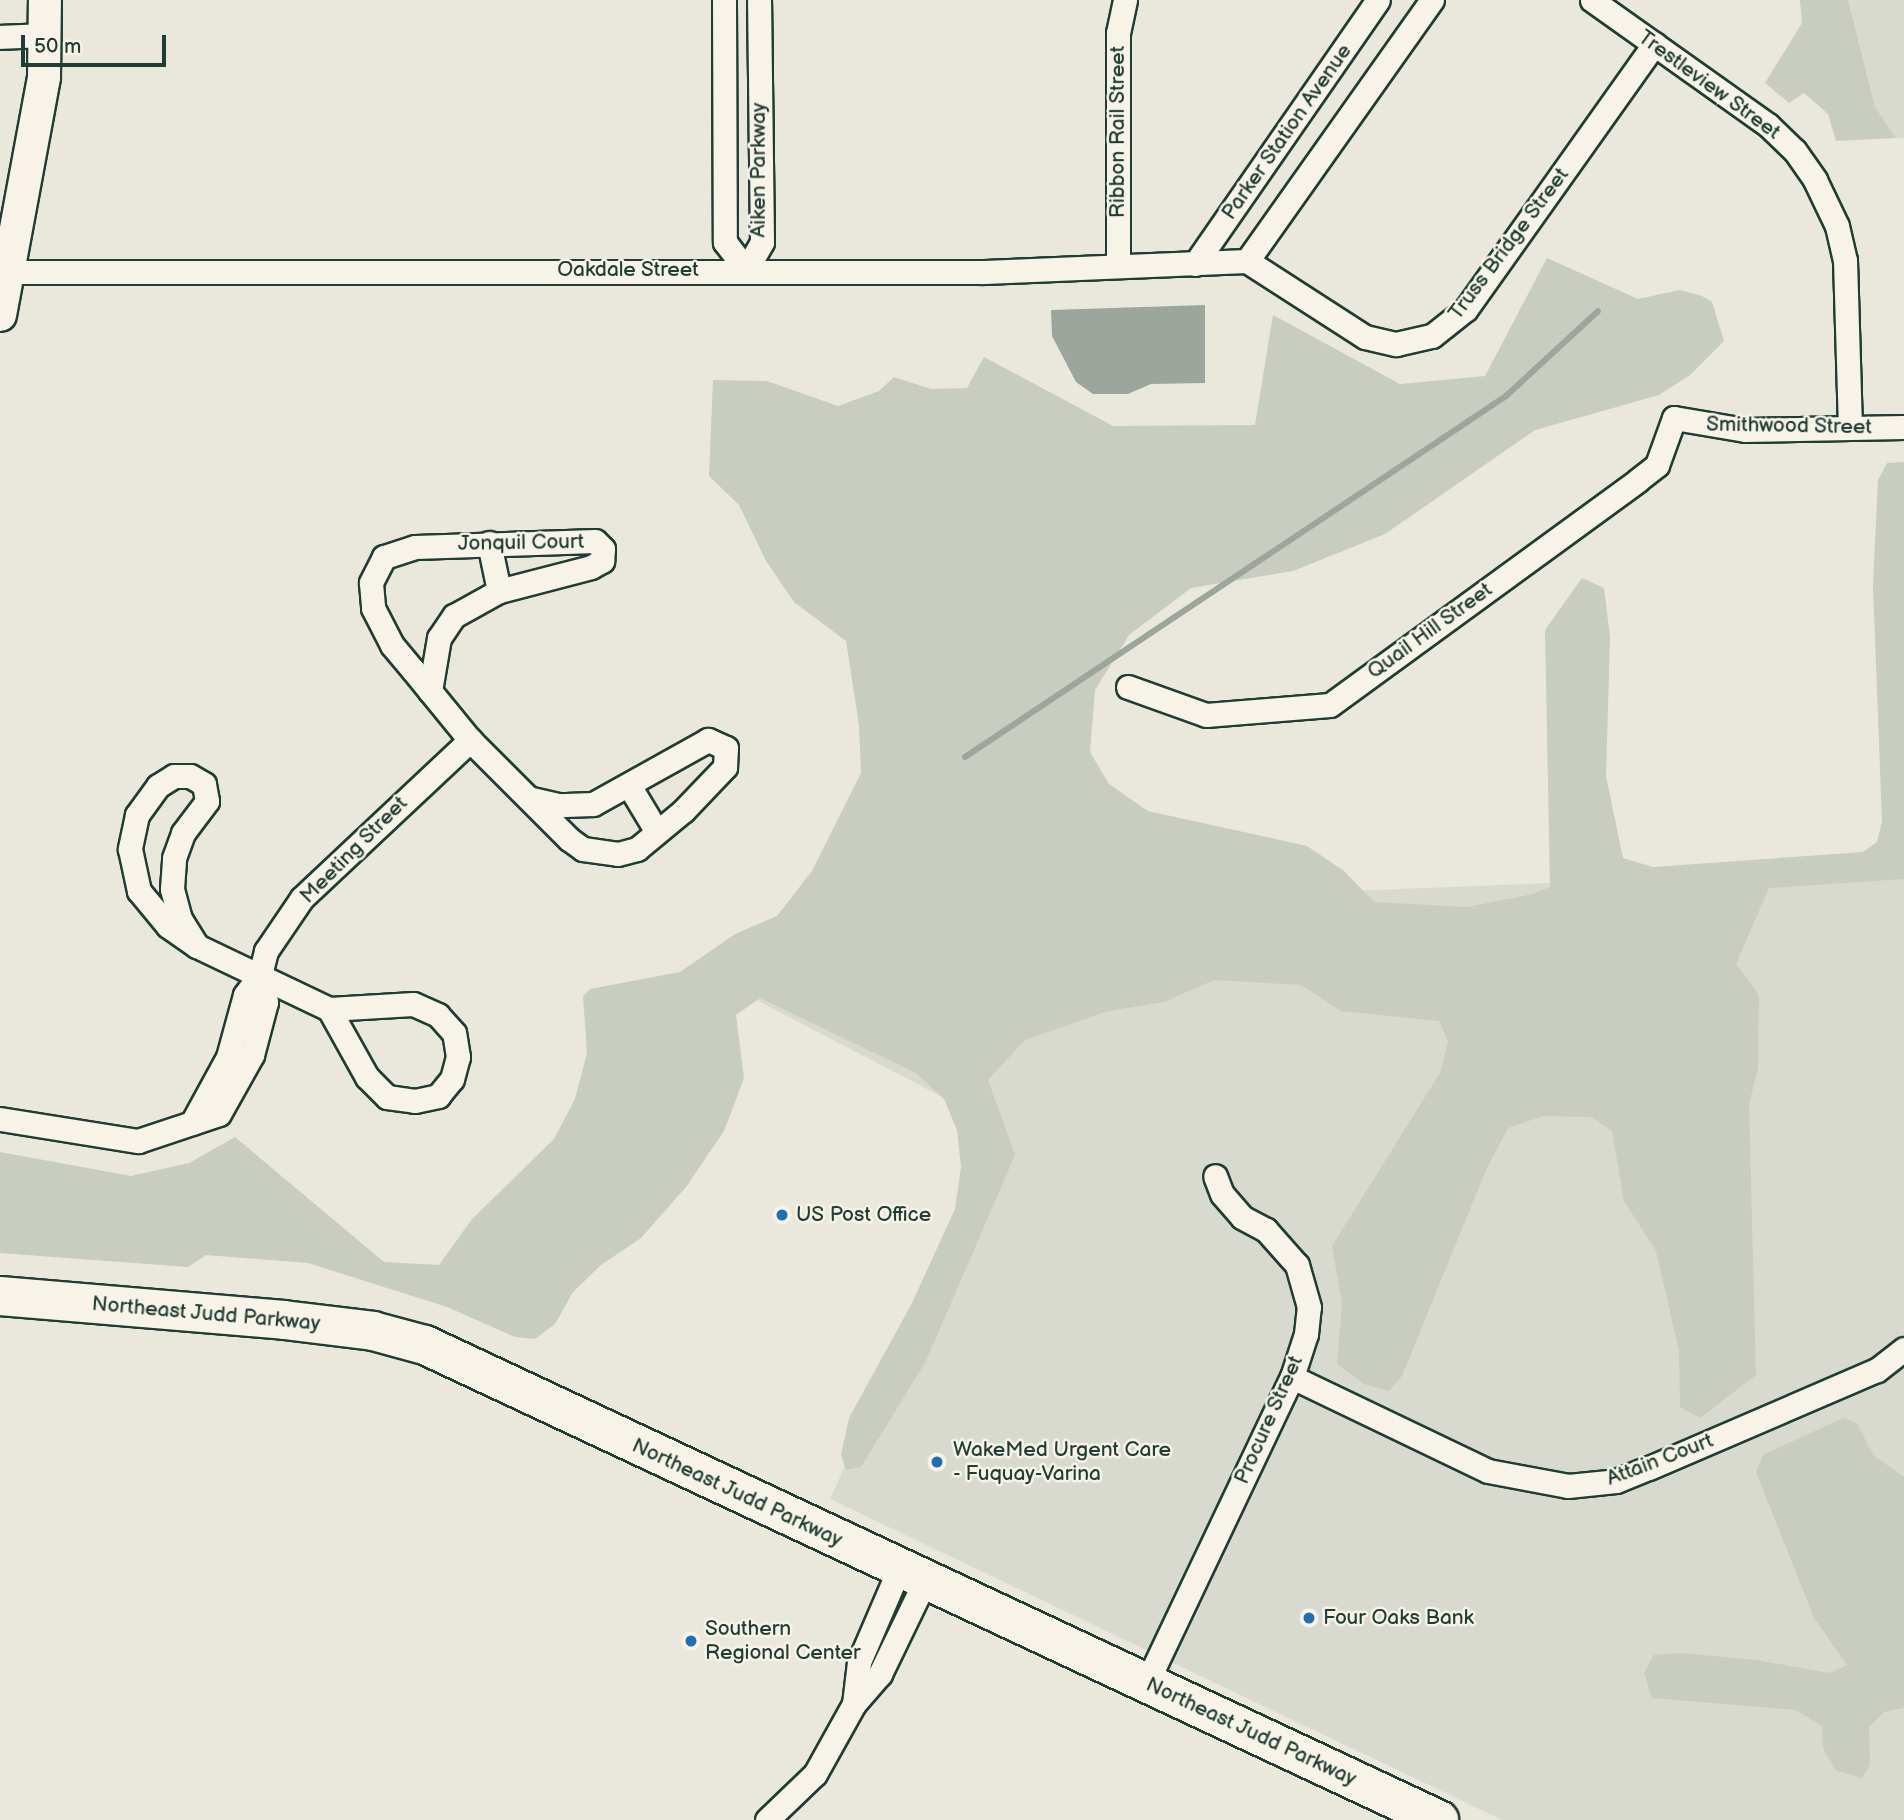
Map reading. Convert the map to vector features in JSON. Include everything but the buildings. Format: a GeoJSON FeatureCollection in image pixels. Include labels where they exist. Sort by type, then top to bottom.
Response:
{"type":"FeatureCollection","features":[{"type":"Feature","properties":{"kind":"highway","name":"Northeast Judd Parkway"},"geometry":{"type":"LineString","coordinates":[[0,1296],[284,1320],[373,1331],[425,1345],[1438,1820]]}},
{"type":"Feature","properties":{"kind":"street"},"geometry":{"type":"LineString","coordinates":[[0,315],[9,272],[9,223],[41,101],[46,35],[45,0]]}},
{"type":"Feature","properties":{"kind":"street","name":"Aiken Parkway"},"geometry":{"type":"LineString","coordinates":[[724,0],[725,242],[747,270],[762,242],[759,0]]}},
{"type":"Feature","properties":{"kind":"street","name":"Ribbon Rail Street"},"geometry":{"type":"LineString","coordinates":[[1118,266],[1117,69],[1118,33],[1125,0]]}},
{"type":"Feature","properties":{"kind":"street","name":"Parker Station Avenue"},"geometry":{"type":"LineString","coordinates":[[1195,264],[1378,0]]}},
{"type":"Feature","properties":{"kind":"street","name":"Parker Station Avenue"},"geometry":{"type":"LineString","coordinates":[[1247,261],[1432,0]]}},
{"type":"Feature","properties":{"kind":"street","name":"Trestleview Street"},"geometry":{"type":"LineString","coordinates":[[1592,0],[1769,125],[1795,150],[1824,197],[1845,260],[1850,427]]}},
{"type":"Feature","properties":{"kind":"street"},"geometry":{"type":"LineString","coordinates":[[0,37],[46,35]]}},
{"type":"Feature","properties":{"kind":"street","name":"Truss Bridge Street"},"geometry":{"type":"LineString","coordinates":[[1247,261],[1365,337],[1396,344],[1432,336],[1466,309],[1654,44]]}},
{"type":"Feature","properties":{"kind":"street","name":"Oakdale Street"},"geometry":{"type":"LineString","coordinates":[[9,272],[984,272],[1247,261]]}},
{"type":"Feature","properties":{"kind":"street","name":"Smithwood Street"},"geometry":{"type":"LineString","coordinates":[[1675,418],[1717,428],[1904,426]]}},
{"type":"Feature","properties":{"kind":"street","name":"Quail Hill Street"},"geometry":{"type":"LineString","coordinates":[[1128,687],[1206,715],[1330,705],[1657,465],[1675,418]]}},
{"type":"Feature","properties":{"kind":"street","name":"Jonquil Court"},"geometry":{"type":"LineString","coordinates":[[430,691],[439,638],[454,616],[499,591],[602,561],[603,549],[595,541],[489,543],[399,550],[384,557],[376,569],[372,596],[381,629],[430,691],[470,740],[569,839],[600,854],[637,849],[725,767],[726,748],[708,740],[630,787]]}},
{"type":"Feature","properties":{"kind":"street"},"geometry":{"type":"LineString","coordinates":[[489,543],[499,591]]}},
{"type":"Feature","properties":{"kind":"street","name":"Meeting Street"},"geometry":{"type":"LineString","coordinates":[[0,1119],[138,1142],[192,1123],[228,1057],[245,995],[260,975],[266,951],[302,898],[470,740]]}},
{"type":"Feature","properties":{"kind":"street"},"geometry":{"type":"LineString","coordinates":[[197,946],[180,919],[172,889],[174,858],[183,833],[207,801],[204,784],[190,776],[174,776],[158,786],[137,815],[130,849],[139,891],[168,926],[197,946],[329,1009],[412,1004],[438,1015],[454,1033],[458,1057],[452,1079],[438,1096],[415,1101],[387,1097],[366,1077],[329,1009]]}},
{"type":"Feature","properties":{"kind":"street"},"geometry":{"type":"LineString","coordinates":[[531,799],[576,806],[593,804],[630,787],[657,832]]}},
{"type":"Feature","properties":{"kind":"street","name":"Procure Street"},"geometry":{"type":"LineString","coordinates":[[1147,1682],[1292,1377],[1306,1334],[1305,1285],[1283,1246],[1242,1216],[1222,1194],[1214,1176]]}},
{"type":"Feature","properties":{"kind":"street","name":"Attain Court"},"geometry":{"type":"LineString","coordinates":[[1292,1377],[1488,1471],[1568,1486],[1616,1481],[1649,1468],[1877,1370],[1904,1349]]}},
{"type":"Feature","properties":{"kind":"street"},"geometry":{"type":"LineString","coordinates":[[767,1820],[815,1774],[854,1704],[859,1662],[912,1575]]}},
{"type":"Feature","properties":{"kind":"shaded area"},"geometry":{"type":"Polygon","coordinates":[[[1800,0],[1848,0],[1875,107],[1896,138],[1836,141],[1828,114],[1804,93],[1789,103],[1765,83],[1802,23],[1800,0]]]}},
{"type":"Feature","properties":{"kind":"shaded area"},"geometry":{"type":"Polygon","coordinates":[[[1848,0],[1904,0],[1904,138],[1896,138],[1875,107],[1848,0]]]}},
{"type":"Feature","properties":{"kind":"shaded area"},"geometry":{"type":"Polygon","coordinates":[[[1547,258],[1638,299],[1680,290],[1702,296],[1712,302],[1724,341],[1690,375],[1659,395],[1535,430],[1385,534],[1293,571],[1191,588],[1129,635],[1095,690],[1090,752],[1109,784],[1148,811],[1307,846],[1344,871],[1374,902],[1467,907],[1533,894],[1550,887],[1545,630],[1582,578],[1604,588],[1610,637],[1606,776],[1623,858],[1653,867],[1863,852],[1877,842],[1882,821],[1873,586],[1878,480],[1887,463],[1904,462],[1904,879],[1769,888],[1736,964],[1759,995],[1758,1068],[1749,1104],[1756,1375],[1700,1418],[1680,1407],[1679,1351],[1656,1251],[1624,1201],[1612,1131],[1591,1117],[1543,1116],[1508,1128],[1486,1170],[1402,1376],[1389,1391],[1364,1384],[1337,1364],[1342,1303],[1332,1246],[1440,1073],[1448,1041],[1439,1021],[1341,1011],[1301,985],[1214,980],[1164,1002],[1108,1011],[1025,1040],[988,1080],[1015,1155],[926,1361],[861,1467],[846,1470],[841,1455],[849,1418],[912,1303],[955,1209],[961,1167],[957,1130],[944,1099],[916,1073],[760,998],[736,1015],[744,1078],[724,1131],[686,1187],[641,1238],[601,1265],[573,1292],[555,1324],[535,1339],[515,1337],[447,1307],[308,1263],[206,1255],[188,1267],[0,1253],[0,1152],[131,1176],[189,1163],[235,1137],[384,1262],[439,1265],[472,1219],[554,1139],[575,1099],[587,1053],[583,996],[590,989],[680,972],[735,934],[777,916],[812,871],[861,773],[859,725],[846,641],[794,602],[766,561],[739,505],[709,476],[713,380],[767,381],[838,406],[879,391],[894,377],[931,389],[967,388],[984,357],[1113,426],[1255,425],[1273,315],[1400,384],[1485,376],[1547,258]]]}},
{"type":"Feature","properties":{"kind":"shaded area"},"geometry":{"type":"Polygon","coordinates":[[[1205,305],[1205,383],[1151,384],[1128,394],[1093,394],[1076,382],[1052,336],[1051,310],[1205,305]]]}},
{"type":"Feature","properties":{"kind":"shaded area"},"geometry":{"type":"Polygon","coordinates":[[[1904,869],[1904,1820],[1502,1820],[830,1499],[998,1126],[735,989],[788,913],[1904,869]]]}},
{"type":"Feature","properties":{"kind":"shaded area"},"geometry":{"type":"Polygon","coordinates":[[[1843,1418],[1857,1423],[1873,1455],[1904,1477],[1904,1708],[1884,1712],[1869,1727],[1870,1765],[1862,1778],[1835,1770],[1823,1748],[1822,1726],[1795,1710],[1652,1698],[1644,1673],[1654,1655],[1681,1653],[1756,1660],[1830,1673],[1847,1665],[1814,1618],[1756,1472],[1763,1455],[1843,1418]]]}},
{"type":"Feature","properties":{"kind":"waterway"},"geometry":{"type":"LineString","coordinates":[[965,757],[1506,396],[1598,311]]}},
{"type":"Feature","properties":{"kind":"place","name":"US Post Office"},"geometry":{"type":"Point","coordinates":[782,1215]}},
{"type":"Feature","properties":{"kind":"place","name":"WakeMed Urgent Care - Fuquay-Varina"},"geometry":{"type":"Point","coordinates":[937,1462]}},
{"type":"Feature","properties":{"kind":"place","name":"Four Oaks Bank"},"geometry":{"type":"Point","coordinates":[1309,1618]}},
{"type":"Feature","properties":{"kind":"place","name":"Southern Regional Center"},"geometry":{"type":"Point","coordinates":[691,1641]}}]}
